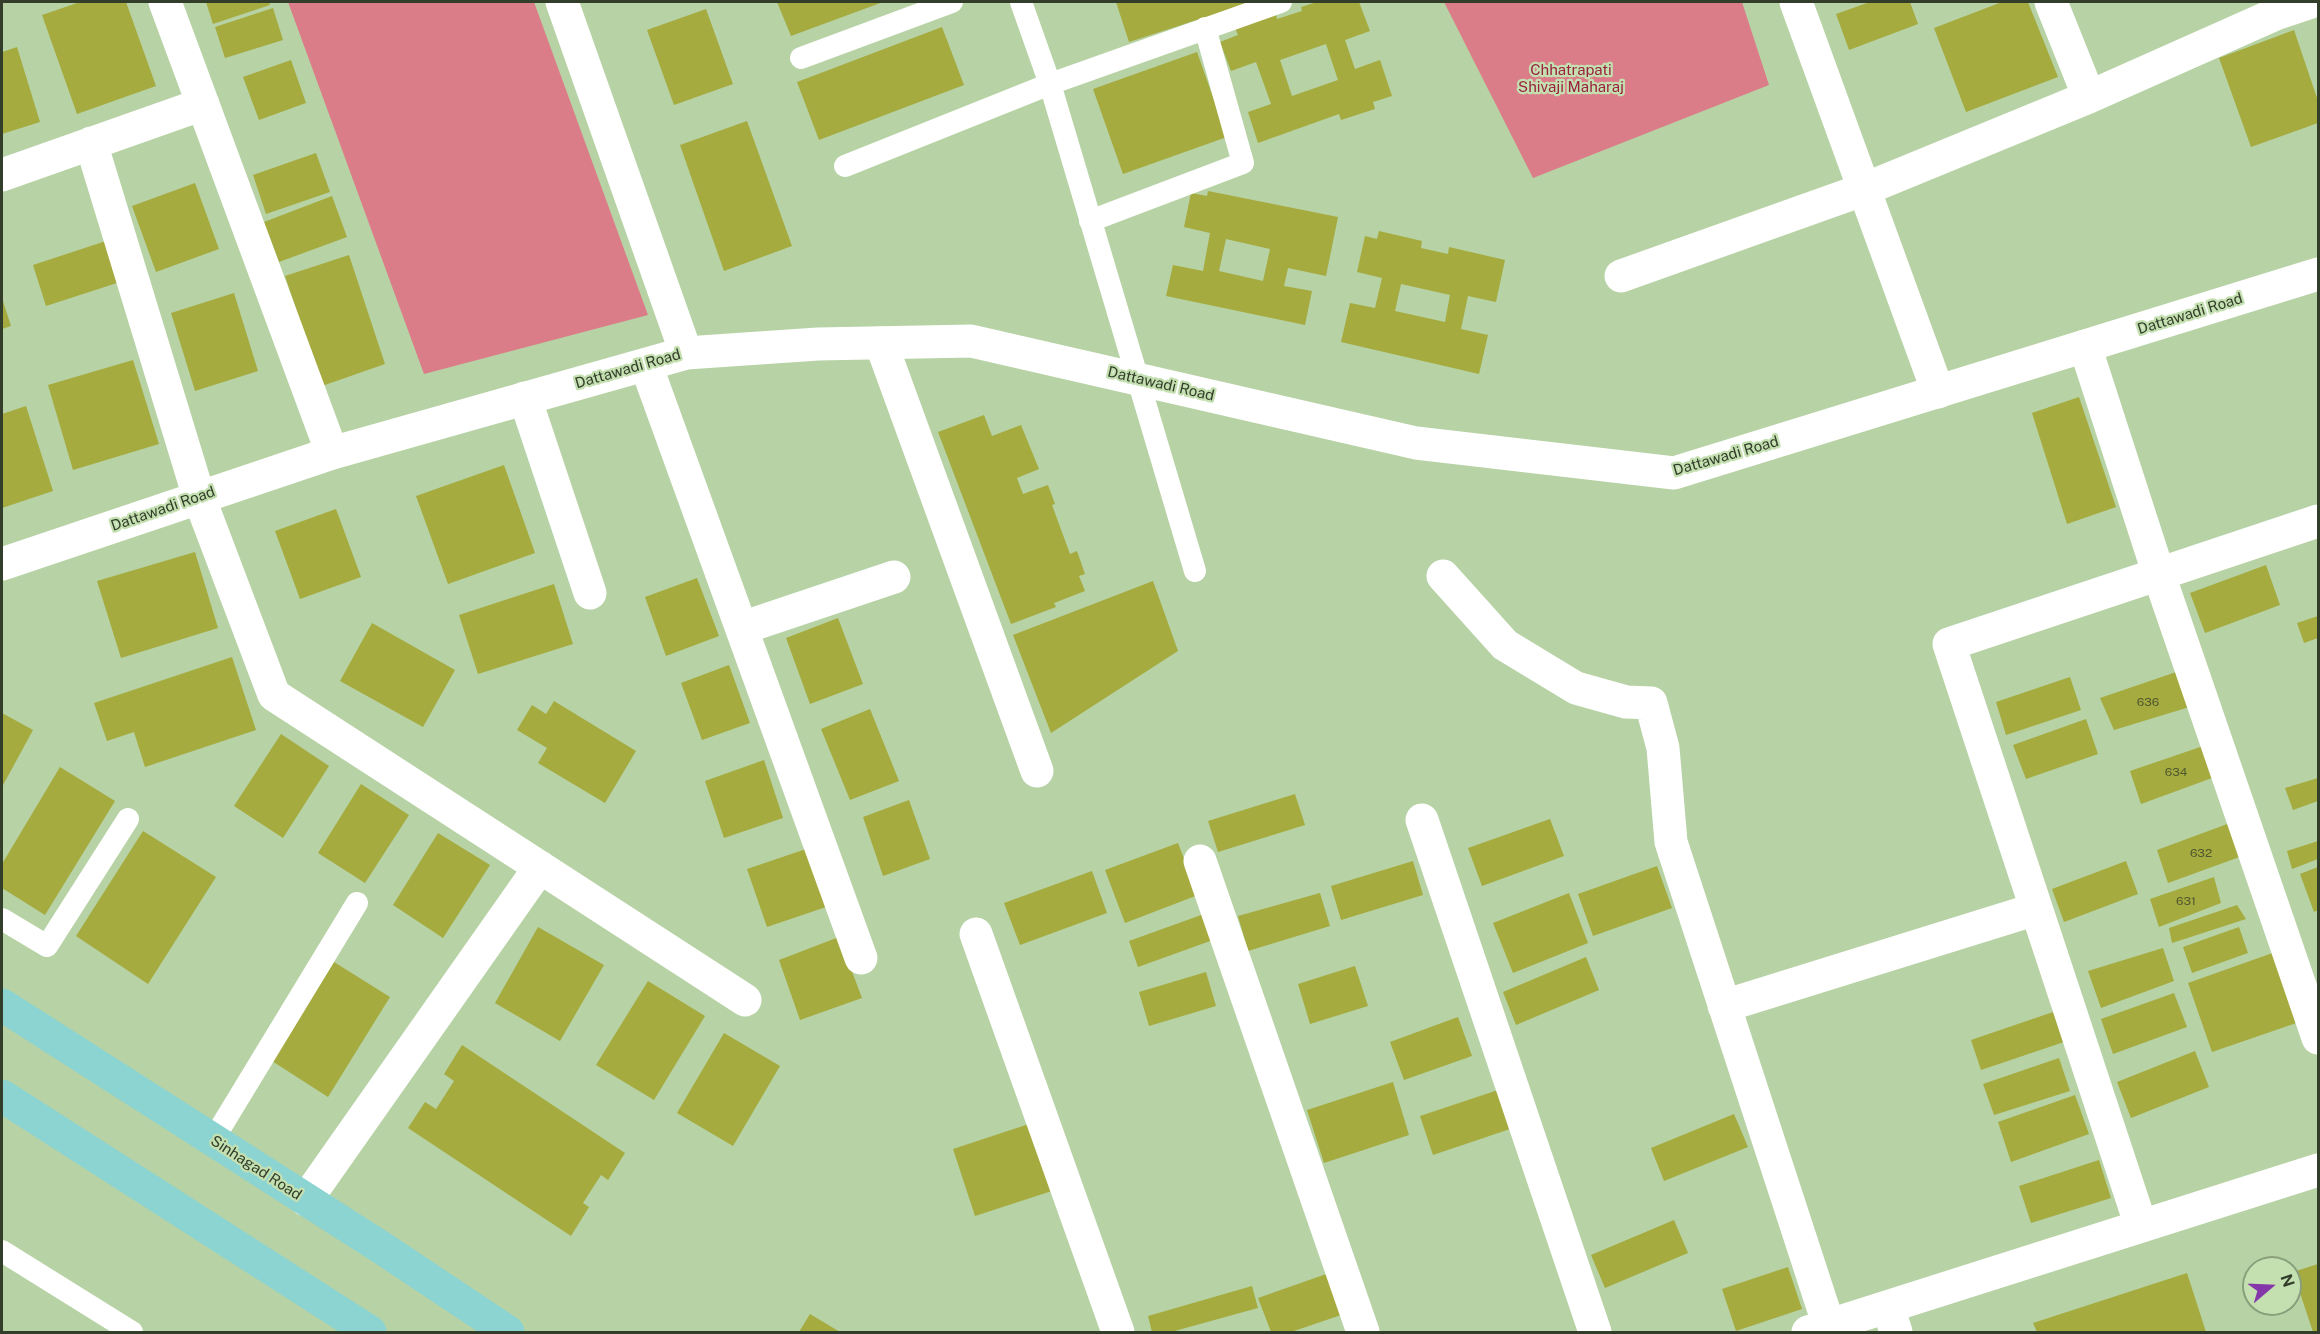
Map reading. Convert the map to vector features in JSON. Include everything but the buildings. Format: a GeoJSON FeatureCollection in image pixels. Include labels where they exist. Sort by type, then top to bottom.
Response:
{"type":"FeatureCollection","features":[{"type":"Feature","properties":{"kind":"main road","name":"Sinhagad Road"},"geometry":{"type":"LineString","coordinates":[[2,1005],[508,1332]]}},
{"type":"Feature","properties":{"kind":"main road"},"geometry":{"type":"LineString","coordinates":[[2,1096],[370,1332]]}},
{"type":"Feature","properties":{"kind":"street"},"geometry":{"type":"LineString","coordinates":[[165,2],[332,453]]}},
{"type":"Feature","properties":{"kind":"street"},"geometry":{"type":"LineString","coordinates":[[562,2],[686,353]]}},
{"type":"Feature","properties":{"kind":"street"},"geometry":{"type":"LineString","coordinates":[[1796,2],[1938,392]]}},
{"type":"Feature","properties":{"kind":"street"},"geometry":{"type":"LineString","coordinates":[[2051,2],[2089,96]]}},
{"type":"Feature","properties":{"kind":"street"},"geometry":{"type":"LineString","coordinates":[[1621,276],[1865,189],[2089,96],[2276,7],[2311,2]]}},
{"type":"Feature","properties":{"kind":"street"},"geometry":{"type":"LineString","coordinates":[[2,175],[202,104]]}},
{"type":"Feature","properties":{"kind":"street"},"geometry":{"type":"LineString","coordinates":[[91,143],[199,497],[274,695],[745,1000]]}},
{"type":"Feature","properties":{"kind":"street","name":"Dattawadi Road"},"geometry":{"type":"LineString","coordinates":[[2,564],[332,453],[686,353],[818,344],[971,341],[1416,443],[1674,473],[2319,274]]}},
{"type":"Feature","properties":{"kind":"street"},"geometry":{"type":"LineString","coordinates":[[881,343],[1037,771]]}},
{"type":"Feature","properties":{"kind":"street"},"geometry":{"type":"LineString","coordinates":[[2085,346],[2159,575],[2319,1038]]}},
{"type":"Feature","properties":{"kind":"street"},"geometry":{"type":"LineString","coordinates":[[646,364],[861,958]]}},
{"type":"Feature","properties":{"kind":"street"},"geometry":{"type":"LineString","coordinates":[[525,398],[590,593]]}},
{"type":"Feature","properties":{"kind":"street"},"geometry":{"type":"LineString","coordinates":[[2141,1226],[1949,644],[2319,521]]}},
{"type":"Feature","properties":{"kind":"street"},"geometry":{"type":"LineString","coordinates":[[1443,576],[1505,645],[1576,688],[1626,702],[1651,703],[1663,748],[1671,842],[1724,1006],[1819,1329],[1892,1320],[2141,1226],[2319,1170]]}},
{"type":"Feature","properties":{"kind":"street"},"geometry":{"type":"LineString","coordinates":[[742,628],[894,577]]}},
{"type":"Feature","properties":{"kind":"street"},"geometry":{"type":"LineString","coordinates":[[1422,820],[1595,1332]]}},
{"type":"Feature","properties":{"kind":"street"},"geometry":{"type":"LineString","coordinates":[[1200,861],[1363,1332]]}},
{"type":"Feature","properties":{"kind":"street"},"geometry":{"type":"LineString","coordinates":[[306,1200],[540,867]]}},
{"type":"Feature","properties":{"kind":"street"},"geometry":{"type":"LineString","coordinates":[[1724,1006],[2036,909]]}},
{"type":"Feature","properties":{"kind":"street"},"geometry":{"type":"LineString","coordinates":[[976,934],[1118,1332]]}},
{"type":"Feature","properties":{"kind":"lane"},"geometry":{"type":"LineString","coordinates":[[801,58],[952,2]]}},
{"type":"Feature","properties":{"kind":"lane"},"geometry":{"type":"LineString","coordinates":[[1021,2],[1050,84],[1195,571]]}},
{"type":"Feature","properties":{"kind":"lane"},"geometry":{"type":"LineString","coordinates":[[845,166],[1050,84],[1272,3]]}},
{"type":"Feature","properties":{"kind":"lane"},"geometry":{"type":"LineString","coordinates":[[1090,221],[1243,164],[1205,28]]}},
{"type":"Feature","properties":{"kind":"lane"},"geometry":{"type":"LineString","coordinates":[[2,919],[47,946],[128,819]]}},
{"type":"Feature","properties":{"kind":"lane"},"geometry":{"type":"LineString","coordinates":[[213,1140],[357,903]]}},
{"type":"Feature","properties":{"kind":"lane"},"geometry":{"type":"LineString","coordinates":[[2,1251],[132,1332]]}},
{"type":"Feature","properties":{"kind":"green space"},"geometry":{"type":"Polygon","coordinates":[[[288,2],[534,2],[648,315],[424,374],[288,2]]]}},
{"type":"Feature","properties":{"kind":"green space","name":"Chhatrapati Shivaji Maharaj"},"geometry":{"type":"Polygon","coordinates":[[[1444,2],[1742,2],[1769,85],[1533,178],[1444,2]]]}}]}
